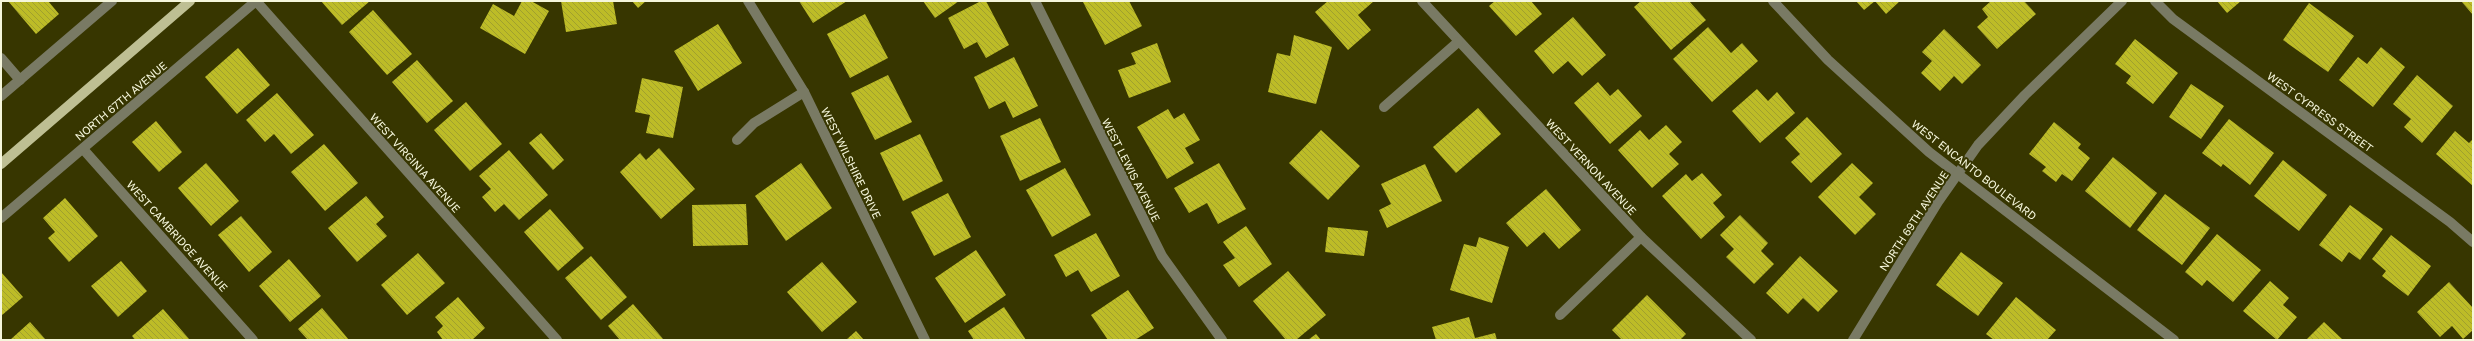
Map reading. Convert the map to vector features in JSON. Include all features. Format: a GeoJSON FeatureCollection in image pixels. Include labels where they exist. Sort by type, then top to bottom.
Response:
{"type":"FeatureCollection","features":[{"type":"Feature","properties":{"kind":"main road"},"geometry":{"type":"LineString","coordinates":[[1,164],[190,1]]}},
{"type":"Feature","properties":{"kind":"street"},"geometry":{"type":"LineString","coordinates":[[1,96],[112,1]]}},
{"type":"Feature","properties":{"kind":"street","name":"NORTH 67TH AVENUE"},"geometry":{"type":"LineString","coordinates":[[1,218],[256,1]]}},
{"type":"Feature","properties":{"kind":"street","name":"WEST VIRGINIA AVENUE"},"geometry":{"type":"LineString","coordinates":[[256,1],[557,340]]}},
{"type":"Feature","properties":{"kind":"street","name":"WEST WILSHIRE DRIVE"},"geometry":{"type":"LineString","coordinates":[[748,1],[804,92],[925,340]]}},
{"type":"Feature","properties":{"kind":"street","name":"WEST LEWIS AVENUE"},"geometry":{"type":"LineString","coordinates":[[1035,1],[1162,256],[1222,340]]}},
{"type":"Feature","properties":{"kind":"street","name":"WEST VERNON AVENUE"},"geometry":{"type":"LineString","coordinates":[[1422,1],[1458,42],[1641,237],[1752,340]]}},
{"type":"Feature","properties":{"kind":"street","name":"WEST ENCANTO BOULEVARD"},"geometry":{"type":"LineString","coordinates":[[1773,1],[1871,101],[1958,174],[2174,340]]}},
{"type":"Feature","properties":{"kind":"street","name":"NORTH 69TH AVENUE"},"geometry":{"type":"LineString","coordinates":[[1853,340],[1938,202],[1978,145],[1999,121],[2122,1]]}},
{"type":"Feature","properties":{"kind":"street","name":"WEST CYPRESS STREET"},"geometry":{"type":"LineString","coordinates":[[2155,1],[2174,19],[2450,222],[2473,242]]}},
{"type":"Feature","properties":{"kind":"street"},"geometry":{"type":"LineString","coordinates":[[1384,107],[1458,42]]}},
{"type":"Feature","properties":{"kind":"street"},"geometry":{"type":"LineString","coordinates":[[1,58],[20,80]]}},
{"type":"Feature","properties":{"kind":"street"},"geometry":{"type":"LineString","coordinates":[[737,140],[754,123],[804,92]]}},
{"type":"Feature","properties":{"kind":"street","name":"WEST CAMBRIDGE AVENUE"},"geometry":{"type":"LineString","coordinates":[[83,148],[253,340]]}},
{"type":"Feature","properties":{"kind":"street"},"geometry":{"type":"LineString","coordinates":[[1560,315],[1641,237]]}},
{"type":"Feature","properties":{"kind":"building"},"geometry":{"type":"Polygon","coordinates":[[[8,1],[48,1],[59,14],[36,34],[8,1]]]}},
{"type":"Feature","properties":{"kind":"building"},"geometry":{"type":"Polygon","coordinates":[[[321,1],[370,1],[342,25],[321,1]]]}},
{"type":"Feature","properties":{"kind":"building"},"geometry":{"type":"Polygon","coordinates":[[[522,1],[531,1],[549,11],[525,54],[480,28],[493,4],[514,16],[522,1]]]}},
{"type":"Feature","properties":{"kind":"building"},"geometry":{"type":"Polygon","coordinates":[[[561,1],[613,1],[617,24],[566,32],[561,1]]]}},
{"type":"Feature","properties":{"kind":"building"},"geometry":{"type":"Polygon","coordinates":[[[632,1],[646,1],[638,8],[632,1]]]}},
{"type":"Feature","properties":{"kind":"building"},"geometry":{"type":"Polygon","coordinates":[[[799,1],[847,1],[813,23],[799,1]]]}},
{"type":"Feature","properties":{"kind":"building"},"geometry":{"type":"Polygon","coordinates":[[[923,1],[959,1],[935,18],[923,1]]]}},
{"type":"Feature","properties":{"kind":"building"},"geometry":{"type":"Polygon","coordinates":[[[981,1],[986,1],[1009,45],[986,58],[977,42],[964,49],[948,18],[981,1]]]}},
{"type":"Feature","properties":{"kind":"building"},"geometry":{"type":"Polygon","coordinates":[[[1129,1],[1142,26],[1105,45],[1083,2],[1129,1]]]}},
{"type":"Feature","properties":{"kind":"building"},"geometry":{"type":"Polygon","coordinates":[[[1328,1],[1374,1],[1358,15],[1371,30],[1348,50],[1315,12],[1328,1]]]}},
{"type":"Feature","properties":{"kind":"building"},"geometry":{"type":"Polygon","coordinates":[[[1495,1],[1531,1],[1542,14],[1516,36],[1489,6],[1495,1]]]}},
{"type":"Feature","properties":{"kind":"building"},"geometry":{"type":"Polygon","coordinates":[[[1641,1],[1689,1],[1706,20],[1671,50],[1634,7],[1641,1]]]}},
{"type":"Feature","properties":{"kind":"building"},"geometry":{"type":"Polygon","coordinates":[[[1856,1],[1875,1],[1864,10],[1856,1]]]}},
{"type":"Feature","properties":{"kind":"building"},"geometry":{"type":"Polygon","coordinates":[[[1875,1],[1900,1],[1886,14],[1875,1]]]}},
{"type":"Feature","properties":{"kind":"building"},"geometry":{"type":"Polygon","coordinates":[[[1991,1],[2024,1],[2036,14],[1997,49],[1977,27],[1988,17],[1982,9],[1991,1]]]}},
{"type":"Feature","properties":{"kind":"building"},"geometry":{"type":"Polygon","coordinates":[[[2217,1],[2241,1],[2227,13],[2217,1]]]}},
{"type":"Feature","properties":{"kind":"building"},"geometry":{"type":"Polygon","coordinates":[[[2461,1],[2473,1],[2473,15],[2461,1]]]}},
{"type":"Feature","properties":{"kind":"building"},"geometry":{"type":"Polygon","coordinates":[[[2309,3],[2354,36],[2328,72],[2283,40],[2309,3]]]}},
{"type":"Feature","properties":{"kind":"building"},"geometry":{"type":"Polygon","coordinates":[[[373,10],[412,54],[387,75],[349,32],[373,10]]]}},
{"type":"Feature","properties":{"kind":"building"},"geometry":{"type":"Polygon","coordinates":[[[865,14],[888,58],[850,78],[827,34],[865,14]]]}},
{"type":"Feature","properties":{"kind":"building"},"geometry":{"type":"Polygon","coordinates":[[[1573,17],[1606,55],[1582,76],[1568,61],[1553,74],[1534,51],[1573,17]]]}},
{"type":"Feature","properties":{"kind":"building"},"geometry":{"type":"Polygon","coordinates":[[[718,24],[742,63],[698,91],[674,51],[718,24]]]}},
{"type":"Feature","properties":{"kind":"building"},"geometry":{"type":"Polygon","coordinates":[[[1708,27],[1731,53],[1742,43],[1758,61],[1712,102],[1673,59],[1708,27]]]}},
{"type":"Feature","properties":{"kind":"building"},"geometry":{"type":"Polygon","coordinates":[[[1944,29],[1981,65],[1962,84],[1954,76],[1940,91],[1921,73],[1932,61],[1922,52],[1944,29]]]}},
{"type":"Feature","properties":{"kind":"building"},"geometry":{"type":"Polygon","coordinates":[[[1294,35],[1332,47],[1316,104],[1268,92],[1277,53],[1290,56],[1294,35]]]}},
{"type":"Feature","properties":{"kind":"building"},"geometry":{"type":"Polygon","coordinates":[[[2135,39],[2178,73],[2153,104],[2126,83],[2131,76],[2115,64],[2135,39]]]}},
{"type":"Feature","properties":{"kind":"building"},"geometry":{"type":"Polygon","coordinates":[[[1157,43],[1171,82],[1129,98],[1118,70],[1136,64],[1131,53],[1157,43]]]}},
{"type":"Feature","properties":{"kind":"building"},"geometry":{"type":"Polygon","coordinates":[[[2381,47],[2405,67],[2373,107],[2339,80],[2358,57],[2367,64],[2381,47]]]}},
{"type":"Feature","properties":{"kind":"building"},"geometry":{"type":"Polygon","coordinates":[[[238,48],[270,85],[237,114],[205,77],[238,48]]]}},
{"type":"Feature","properties":{"kind":"building"},"geometry":{"type":"Polygon","coordinates":[[[1014,57],[1038,106],[1013,118],[1005,101],[989,109],[974,77],[1014,57]]]}},
{"type":"Feature","properties":{"kind":"building"},"geometry":{"type":"Polygon","coordinates":[[[417,60],[453,101],[427,123],[392,82],[417,60]]]}},
{"type":"Feature","properties":{"kind":"building"},"geometry":{"type":"Polygon","coordinates":[[[888,75],[912,122],[875,140],[851,93],[888,75]]]}},
{"type":"Feature","properties":{"kind":"building"},"geometry":{"type":"Polygon","coordinates":[[[2417,75],[2453,106],[2422,143],[2404,127],[2411,119],[2393,104],[2417,75]]]}},
{"type":"Feature","properties":{"kind":"building"},"geometry":{"type":"Polygon","coordinates":[[[642,78],[683,87],[673,138],[646,133],[650,115],[635,112],[642,78]]]}},
{"type":"Feature","properties":{"kind":"building"},"geometry":{"type":"Polygon","coordinates":[[[1598,82],[1610,96],[1618,89],[1642,116],[1610,144],[1574,103],[1598,82]]]}},
{"type":"Feature","properties":{"kind":"building"},"geometry":{"type":"Polygon","coordinates":[[[2191,84],[2224,106],[2201,139],[2169,117],[2191,84]]]}},
{"type":"Feature","properties":{"kind":"building"},"geometry":{"type":"Polygon","coordinates":[[[1757,89],[1768,101],[1777,92],[1795,113],[1760,143],[1732,111],[1757,89]]]}},
{"type":"Feature","properties":{"kind":"building"},"geometry":{"type":"Polygon","coordinates":[[[277,93],[314,135],[291,154],[274,134],[265,142],[246,120],[277,93]]]}},
{"type":"Feature","properties":{"kind":"building"},"geometry":{"type":"Polygon","coordinates":[[[466,102],[502,144],[470,171],[434,130],[466,102]]]}},
{"type":"Feature","properties":{"kind":"building"},"geometry":{"type":"Polygon","coordinates":[[[1478,108],[1501,134],[1456,173],[1433,147],[1478,108]]]}},
{"type":"Feature","properties":{"kind":"building"},"geometry":{"type":"Polygon","coordinates":[[[1168,109],[1174,119],[1184,113],[1200,140],[1185,148],[1194,163],[1167,179],[1137,127],[1168,109]]]}},
{"type":"Feature","properties":{"kind":"building"},"geometry":{"type":"Polygon","coordinates":[[[1807,117],[1842,154],[1811,183],[1791,162],[1800,154],[1785,138],[1807,117]]]}},
{"type":"Feature","properties":{"kind":"building"},"geometry":{"type":"Polygon","coordinates":[[[1040,118],[1061,162],[1020,181],[1000,136],[1040,118]]]}},
{"type":"Feature","properties":{"kind":"building"},"geometry":{"type":"Polygon","coordinates":[[[2229,119],[2274,153],[2250,185],[2223,164],[2221,167],[2202,153],[2229,119]]]}},
{"type":"Feature","properties":{"kind":"building"},"geometry":{"type":"Polygon","coordinates":[[[156,121],[182,152],[159,172],[132,142],[156,121]]]}},
{"type":"Feature","properties":{"kind":"building"},"geometry":{"type":"Polygon","coordinates":[[[2054,122],[2081,144],[2078,148],[2090,158],[2072,181],[2062,174],[2056,182],[2042,171],[2046,167],[2029,154],[2054,122]]]}},
{"type":"Feature","properties":{"kind":"building"},"geometry":{"type":"Polygon","coordinates":[[[1666,125],[1682,142],[1669,154],[1679,164],[1652,188],[1618,150],[1640,130],[1649,140],[1666,125]]]}},
{"type":"Feature","properties":{"kind":"building"},"geometry":{"type":"Polygon","coordinates":[[[1321,130],[1360,166],[1328,200],[1289,163],[1321,130]]]}},
{"type":"Feature","properties":{"kind":"building"},"geometry":{"type":"Polygon","coordinates":[[[2455,131],[2469,143],[2473,139],[2473,186],[2436,154],[2455,131]]]}},
{"type":"Feature","properties":{"kind":"building"},"geometry":{"type":"Polygon","coordinates":[[[541,133],[564,160],[553,170],[529,143],[541,133]]]}},
{"type":"Feature","properties":{"kind":"building"},"geometry":{"type":"Polygon","coordinates":[[[920,134],[943,181],[903,201],[880,153],[920,134]]]}},
{"type":"Feature","properties":{"kind":"building"},"geometry":{"type":"Polygon","coordinates":[[[324,144],[358,183],[325,211],[291,172],[324,144]]]}},
{"type":"Feature","properties":{"kind":"building"},"geometry":{"type":"Polygon","coordinates":[[[659,148],[695,189],[661,219],[620,172],[640,153],[646,160],[659,148]]]}},
{"type":"Feature","properties":{"kind":"building"},"geometry":{"type":"Polygon","coordinates":[[[509,150],[548,195],[519,220],[504,204],[495,212],[482,197],[491,189],[479,176],[509,150]]]}},
{"type":"Feature","properties":{"kind":"building"},"geometry":{"type":"Polygon","coordinates":[[[2113,157],[2157,193],[2130,228],[2085,191],[2113,157]]]}},
{"type":"Feature","properties":{"kind":"building"},"geometry":{"type":"Polygon","coordinates":[[[2283,160],[2327,195],[2299,231],[2254,196],[2283,160]]]}},
{"type":"Feature","properties":{"kind":"building"},"geometry":{"type":"Polygon","coordinates":[[[206,163],[239,201],[211,226],[178,188],[206,163]]]}},
{"type":"Feature","properties":{"kind":"building"},"geometry":{"type":"Polygon","coordinates":[[[801,163],[832,208],[786,241],[755,196],[801,163]]]}},
{"type":"Feature","properties":{"kind":"building"},"geometry":{"type":"Polygon","coordinates":[[[1219,163],[1246,209],[1218,224],[1207,203],[1189,213],[1174,188],[1219,163]]]}},
{"type":"Feature","properties":{"kind":"building"},"geometry":{"type":"Polygon","coordinates":[[[1852,163],[1873,183],[1859,197],[1876,214],[1855,235],[1818,197],[1852,163]]]}},
{"type":"Feature","properties":{"kind":"building"},"geometry":{"type":"Polygon","coordinates":[[[1425,164],[1442,201],[1387,228],[1379,210],[1391,204],[1381,184],[1425,164]]]}},
{"type":"Feature","properties":{"kind":"building"},"geometry":{"type":"Polygon","coordinates":[[[1065,168],[1091,215],[1052,237],[1026,190],[1065,168]]]}},
{"type":"Feature","properties":{"kind":"building"},"geometry":{"type":"Polygon","coordinates":[[[1702,173],[1722,195],[1713,203],[1725,217],[1701,239],[1662,196],[1686,174],[1692,181],[1702,173]]]}},
{"type":"Feature","properties":{"kind":"building"},"geometry":{"type":"Polygon","coordinates":[[[1546,189],[1581,230],[1559,249],[1544,232],[1527,247],[1506,223],[1546,189]]]}},
{"type":"Feature","properties":{"kind":"building"},"geometry":{"type":"Polygon","coordinates":[[[948,193],[971,237],[934,256],[911,212],[948,193]]]}},
{"type":"Feature","properties":{"kind":"building"},"geometry":{"type":"Polygon","coordinates":[[[2165,194],[2210,228],[2182,265],[2137,230],[2165,194]]]}},
{"type":"Feature","properties":{"kind":"building"},"geometry":{"type":"Polygon","coordinates":[[[366,196],[384,217],[376,224],[387,236],[357,262],[328,228],[366,196]]]}},
{"type":"Feature","properties":{"kind":"building"},"geometry":{"type":"Polygon","coordinates":[[[65,198],[98,236],[69,262],[48,238],[55,232],[43,218],[65,198]]]}},
{"type":"Feature","properties":{"kind":"building"},"geometry":{"type":"Polygon","coordinates":[[[746,204],[748,245],[693,246],[692,205],[746,204]]]}},
{"type":"Feature","properties":{"kind":"building"},"geometry":{"type":"Polygon","coordinates":[[[2350,205],[2383,229],[2360,260],[2349,252],[2342,262],[2319,245],[2350,205]]]}},
{"type":"Feature","properties":{"kind":"building"},"geometry":{"type":"Polygon","coordinates":[[[550,209],[584,248],[558,271],[524,232],[550,209]]]}},
{"type":"Feature","properties":{"kind":"building"},"geometry":{"type":"Polygon","coordinates":[[[1740,215],[1768,243],[1761,251],[1774,264],[1754,284],[1726,257],[1734,249],[1720,235],[1740,215]]]}},
{"type":"Feature","properties":{"kind":"building"},"geometry":{"type":"Polygon","coordinates":[[[241,216],[272,252],[249,272],[218,235],[241,216]]]}},
{"type":"Feature","properties":{"kind":"building"},"geometry":{"type":"Polygon","coordinates":[[[1246,226],[1272,264],[1239,287],[1223,265],[1235,258],[1223,242],[1246,226]]]}},
{"type":"Feature","properties":{"kind":"building"},"geometry":{"type":"Polygon","coordinates":[[[1328,227],[1368,231],[1364,256],[1325,252],[1328,227]]]}},
{"type":"Feature","properties":{"kind":"building"},"geometry":{"type":"Polygon","coordinates":[[[1096,233],[1120,276],[1091,292],[1078,270],[1066,277],[1054,255],[1096,233]]]}},
{"type":"Feature","properties":{"kind":"building"},"geometry":{"type":"Polygon","coordinates":[[[2217,234],[2261,270],[2233,302],[2207,280],[2202,286],[2185,272],[2217,234]]]}},
{"type":"Feature","properties":{"kind":"building"},"geometry":{"type":"Polygon","coordinates":[[[2391,235],[2431,266],[2408,296],[2382,276],[2386,271],[2372,259],[2391,235]]]}},
{"type":"Feature","properties":{"kind":"building"},"geometry":{"type":"Polygon","coordinates":[[[1479,237],[1509,247],[1492,303],[1450,290],[1464,244],[1476,247],[1479,237]]]}},
{"type":"Feature","properties":{"kind":"building"},"geometry":{"type":"Polygon","coordinates":[[[976,250],[1006,295],[965,323],[935,278],[976,250]]]}},
{"type":"Feature","properties":{"kind":"building"},"geometry":{"type":"Polygon","coordinates":[[[1961,252],[2003,283],[1978,316],[1936,285],[1961,252]]]}},
{"type":"Feature","properties":{"kind":"building"},"geometry":{"type":"Polygon","coordinates":[[[418,253],[445,283],[407,315],[381,285],[418,253]]]}},
{"type":"Feature","properties":{"kind":"building"},"geometry":{"type":"Polygon","coordinates":[[[591,256],[627,297],[601,320],[565,278],[591,256]]]}},
{"type":"Feature","properties":{"kind":"building"},"geometry":{"type":"Polygon","coordinates":[[[1800,256],[1838,291],[1818,312],[1803,298],[1788,314],[1766,293],[1800,256]]]}},
{"type":"Feature","properties":{"kind":"building"},"geometry":{"type":"Polygon","coordinates":[[[289,259],[321,296],[290,322],[259,286],[289,259]]]}},
{"type":"Feature","properties":{"kind":"building"},"geometry":{"type":"Polygon","coordinates":[[[121,261],[147,291],[118,317],[91,286],[121,261]]]}},
{"type":"Feature","properties":{"kind":"building"},"geometry":{"type":"Polygon","coordinates":[[[822,262],[857,302],[822,332],[787,292],[822,262]]]}},
{"type":"Feature","properties":{"kind":"building"},"geometry":{"type":"Polygon","coordinates":[[[1288,271],[1326,315],[1296,340],[1286,340],[1253,301],[1288,271]]]}},
{"type":"Feature","properties":{"kind":"building"},"geometry":{"type":"Polygon","coordinates":[[[1,272],[23,297],[1,316],[1,272]]]}},
{"type":"Feature","properties":{"kind":"building"},"geometry":{"type":"Polygon","coordinates":[[[2270,281],[2289,298],[2283,305],[2297,317],[2277,340],[2243,311],[2270,281]]]}},
{"type":"Feature","properties":{"kind":"building"},"geometry":{"type":"Polygon","coordinates":[[[2449,282],[2473,308],[2473,330],[2463,339],[2452,326],[2440,337],[2417,312],[2449,282]]]}},
{"type":"Feature","properties":{"kind":"building"},"geometry":{"type":"Polygon","coordinates":[[[1128,290],[1154,328],[1135,340],[1108,340],[1091,315],[1128,290]]]}},
{"type":"Feature","properties":{"kind":"building"},"geometry":{"type":"Polygon","coordinates":[[[1647,295],[1686,334],[1680,340],[1622,340],[1612,330],[1647,295]]]}},
{"type":"Feature","properties":{"kind":"building"},"geometry":{"type":"Polygon","coordinates":[[[458,297],[485,328],[472,340],[443,340],[437,332],[443,326],[435,317],[458,297]]]}},
{"type":"Feature","properties":{"kind":"building"},"geometry":{"type":"Polygon","coordinates":[[[2016,297],[2056,330],[2047,340],[1994,340],[1986,334],[2016,297]]]}},
{"type":"Feature","properties":{"kind":"building"},"geometry":{"type":"Polygon","coordinates":[[[633,304],[664,340],[620,340],[608,326],[633,304]]]}},
{"type":"Feature","properties":{"kind":"building"},"geometry":{"type":"Polygon","coordinates":[[[1004,307],[1026,340],[974,340],[968,331],[1004,307]]]}},
{"type":"Feature","properties":{"kind":"building"},"geometry":{"type":"Polygon","coordinates":[[[322,308],[349,340],[308,340],[298,329],[322,308]]]}},
{"type":"Feature","properties":{"kind":"building"},"geometry":{"type":"Polygon","coordinates":[[[163,309],[190,340],[135,340],[132,336],[163,309]]]}},
{"type":"Feature","properties":{"kind":"building"},"geometry":{"type":"Polygon","coordinates":[[[1469,317],[1475,338],[1495,333],[1497,340],[1436,340],[1432,327],[1469,317]]]}},
{"type":"Feature","properties":{"kind":"building"},"geometry":{"type":"Polygon","coordinates":[[[30,322],[46,340],[10,340],[30,322]]]}},
{"type":"Feature","properties":{"kind":"building"},"geometry":{"type":"Polygon","coordinates":[[[2324,322],[2343,340],[2306,340],[2324,322]]]}},
{"type":"Feature","properties":{"kind":"building"},"geometry":{"type":"Polygon","coordinates":[[[856,331],[864,340],[846,340],[856,331]]]}},
{"type":"Feature","properties":{"kind":"building"},"geometry":{"type":"Polygon","coordinates":[[[1316,334],[1321,340],[1308,340],[1316,334]]]}}]}
